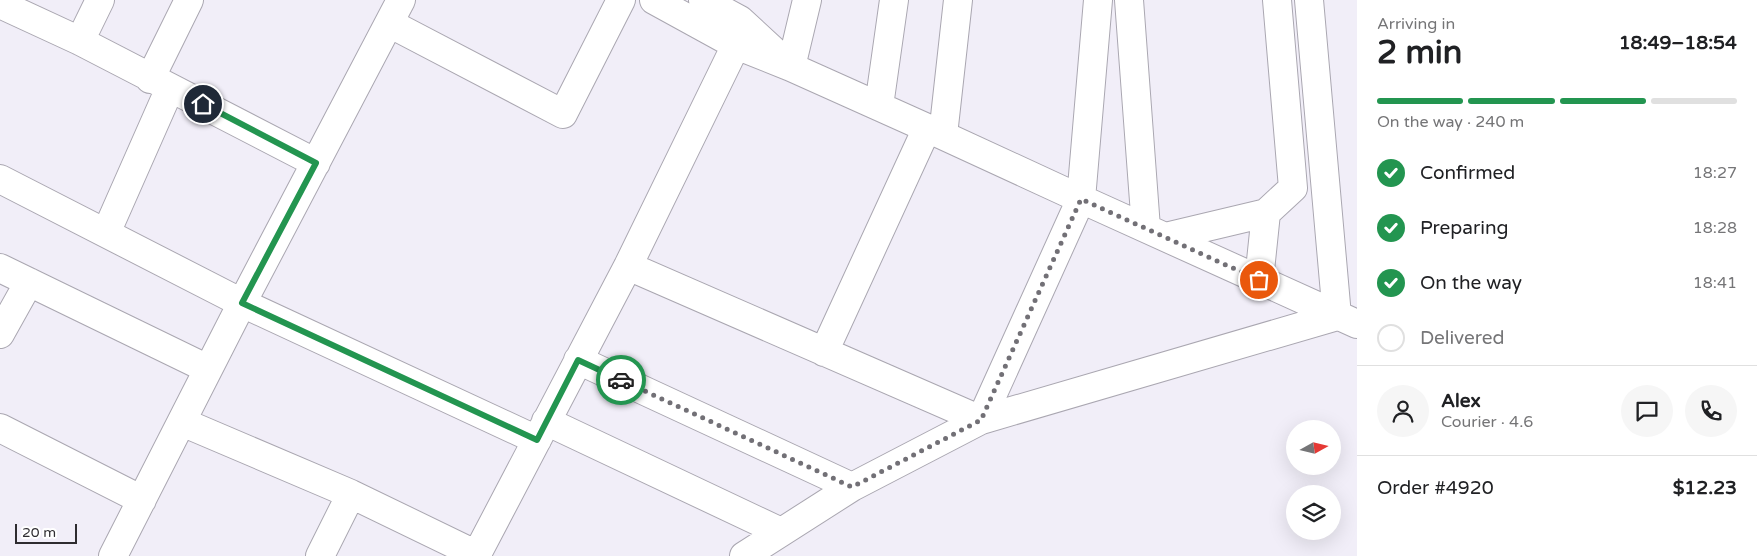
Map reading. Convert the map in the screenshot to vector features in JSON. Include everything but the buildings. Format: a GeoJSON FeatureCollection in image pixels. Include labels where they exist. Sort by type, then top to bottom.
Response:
{"type":"FeatureCollection","features":[{"type":"Feature","properties":{"kind":"street"},"geometry":{"type":"LineString","coordinates":[[80,41],[100,0]]}},
{"type":"Feature","properties":{"kind":"street"},"geometry":{"type":"LineString","coordinates":[[106,233],[189,0]]}},
{"type":"Feature","properties":{"kind":"street"},"geometry":{"type":"LineString","coordinates":[[113,556],[242,303],[395,11],[563,114],[621,0]]}},
{"type":"Feature","properties":{"kind":"street"},"geometry":{"type":"LineString","coordinates":[[654,0],[737,22]]}},
{"type":"Feature","properties":{"kind":"street"},"geometry":{"type":"LineString","coordinates":[[703,0],[737,22],[791,67],[1259,280],[1347,308]]}},
{"type":"Feature","properties":{"kind":"street"},"geometry":{"type":"LineString","coordinates":[[791,67],[807,0]]}},
{"type":"Feature","properties":{"kind":"street"},"geometry":{"type":"LineString","coordinates":[[879,106],[894,0]]}},
{"type":"Feature","properties":{"kind":"street"},"geometry":{"type":"LineString","coordinates":[[824,352],[935,131],[958,0]]}},
{"type":"Feature","properties":{"kind":"street"},"geometry":{"type":"LineString","coordinates":[[981,420],[1081,199],[1098,0]]}},
{"type":"Feature","properties":{"kind":"street"},"geometry":{"type":"LineString","coordinates":[[1129,0],[1156,232]]}},
{"type":"Feature","properties":{"kind":"street"},"geometry":{"type":"LineString","coordinates":[[1156,232],[1266,213],[1293,188],[1277,0]]}},
{"type":"Feature","properties":{"kind":"street"},"geometry":{"type":"LineString","coordinates":[[1309,0],[1347,308]]}},
{"type":"Feature","properties":{"kind":"street"},"geometry":{"type":"LineString","coordinates":[[0,4],[80,41],[316,163]]}},
{"type":"Feature","properties":{"kind":"street"},"geometry":{"type":"LineString","coordinates":[[182,422],[351,494],[476,555],[628,266],[737,22]]}},
{"type":"Feature","properties":{"kind":"street"},"geometry":{"type":"LineString","coordinates":[[0,179],[242,303],[781,532]]}},
{"type":"Feature","properties":{"kind":"street"},"geometry":{"type":"LineString","coordinates":[[1259,280],[1266,213]]}},
{"type":"Feature","properties":{"kind":"street"},"geometry":{"type":"LineString","coordinates":[[628,266],[981,420]]}},
{"type":"Feature","properties":{"kind":"street"},"geometry":{"type":"LineString","coordinates":[[0,268],[208,369]]}},
{"type":"Feature","properties":{"kind":"street"},"geometry":{"type":"LineString","coordinates":[[0,334],[29,282]]}},
{"type":"Feature","properties":{"kind":"street"},"geometry":{"type":"LineString","coordinates":[[744,556],[852,487],[981,420],[1347,308]]}},
{"type":"Feature","properties":{"kind":"street"},"geometry":{"type":"LineString","coordinates":[[578,360],[852,487]]}},
{"type":"Feature","properties":{"kind":"street"},"geometry":{"type":"LineString","coordinates":[[0,428],[142,500]]}},
{"type":"Feature","properties":{"kind":"street"},"geometry":{"type":"LineString","coordinates":[[320,556],[351,494]]}},
{"type":"Feature","properties":{"kind":"way so far"},"geometry":{"type":"LineString","coordinates":[[621,380],[852,487],[981,420],[1081,199],[1259,280]]}},
{"type":"Feature","properties":{"kind":"route"},"geometry":{"type":"LineString","coordinates":[[203,104],[316,163],[242,303],[537,440],[578,360],[621,380]]}}]}
